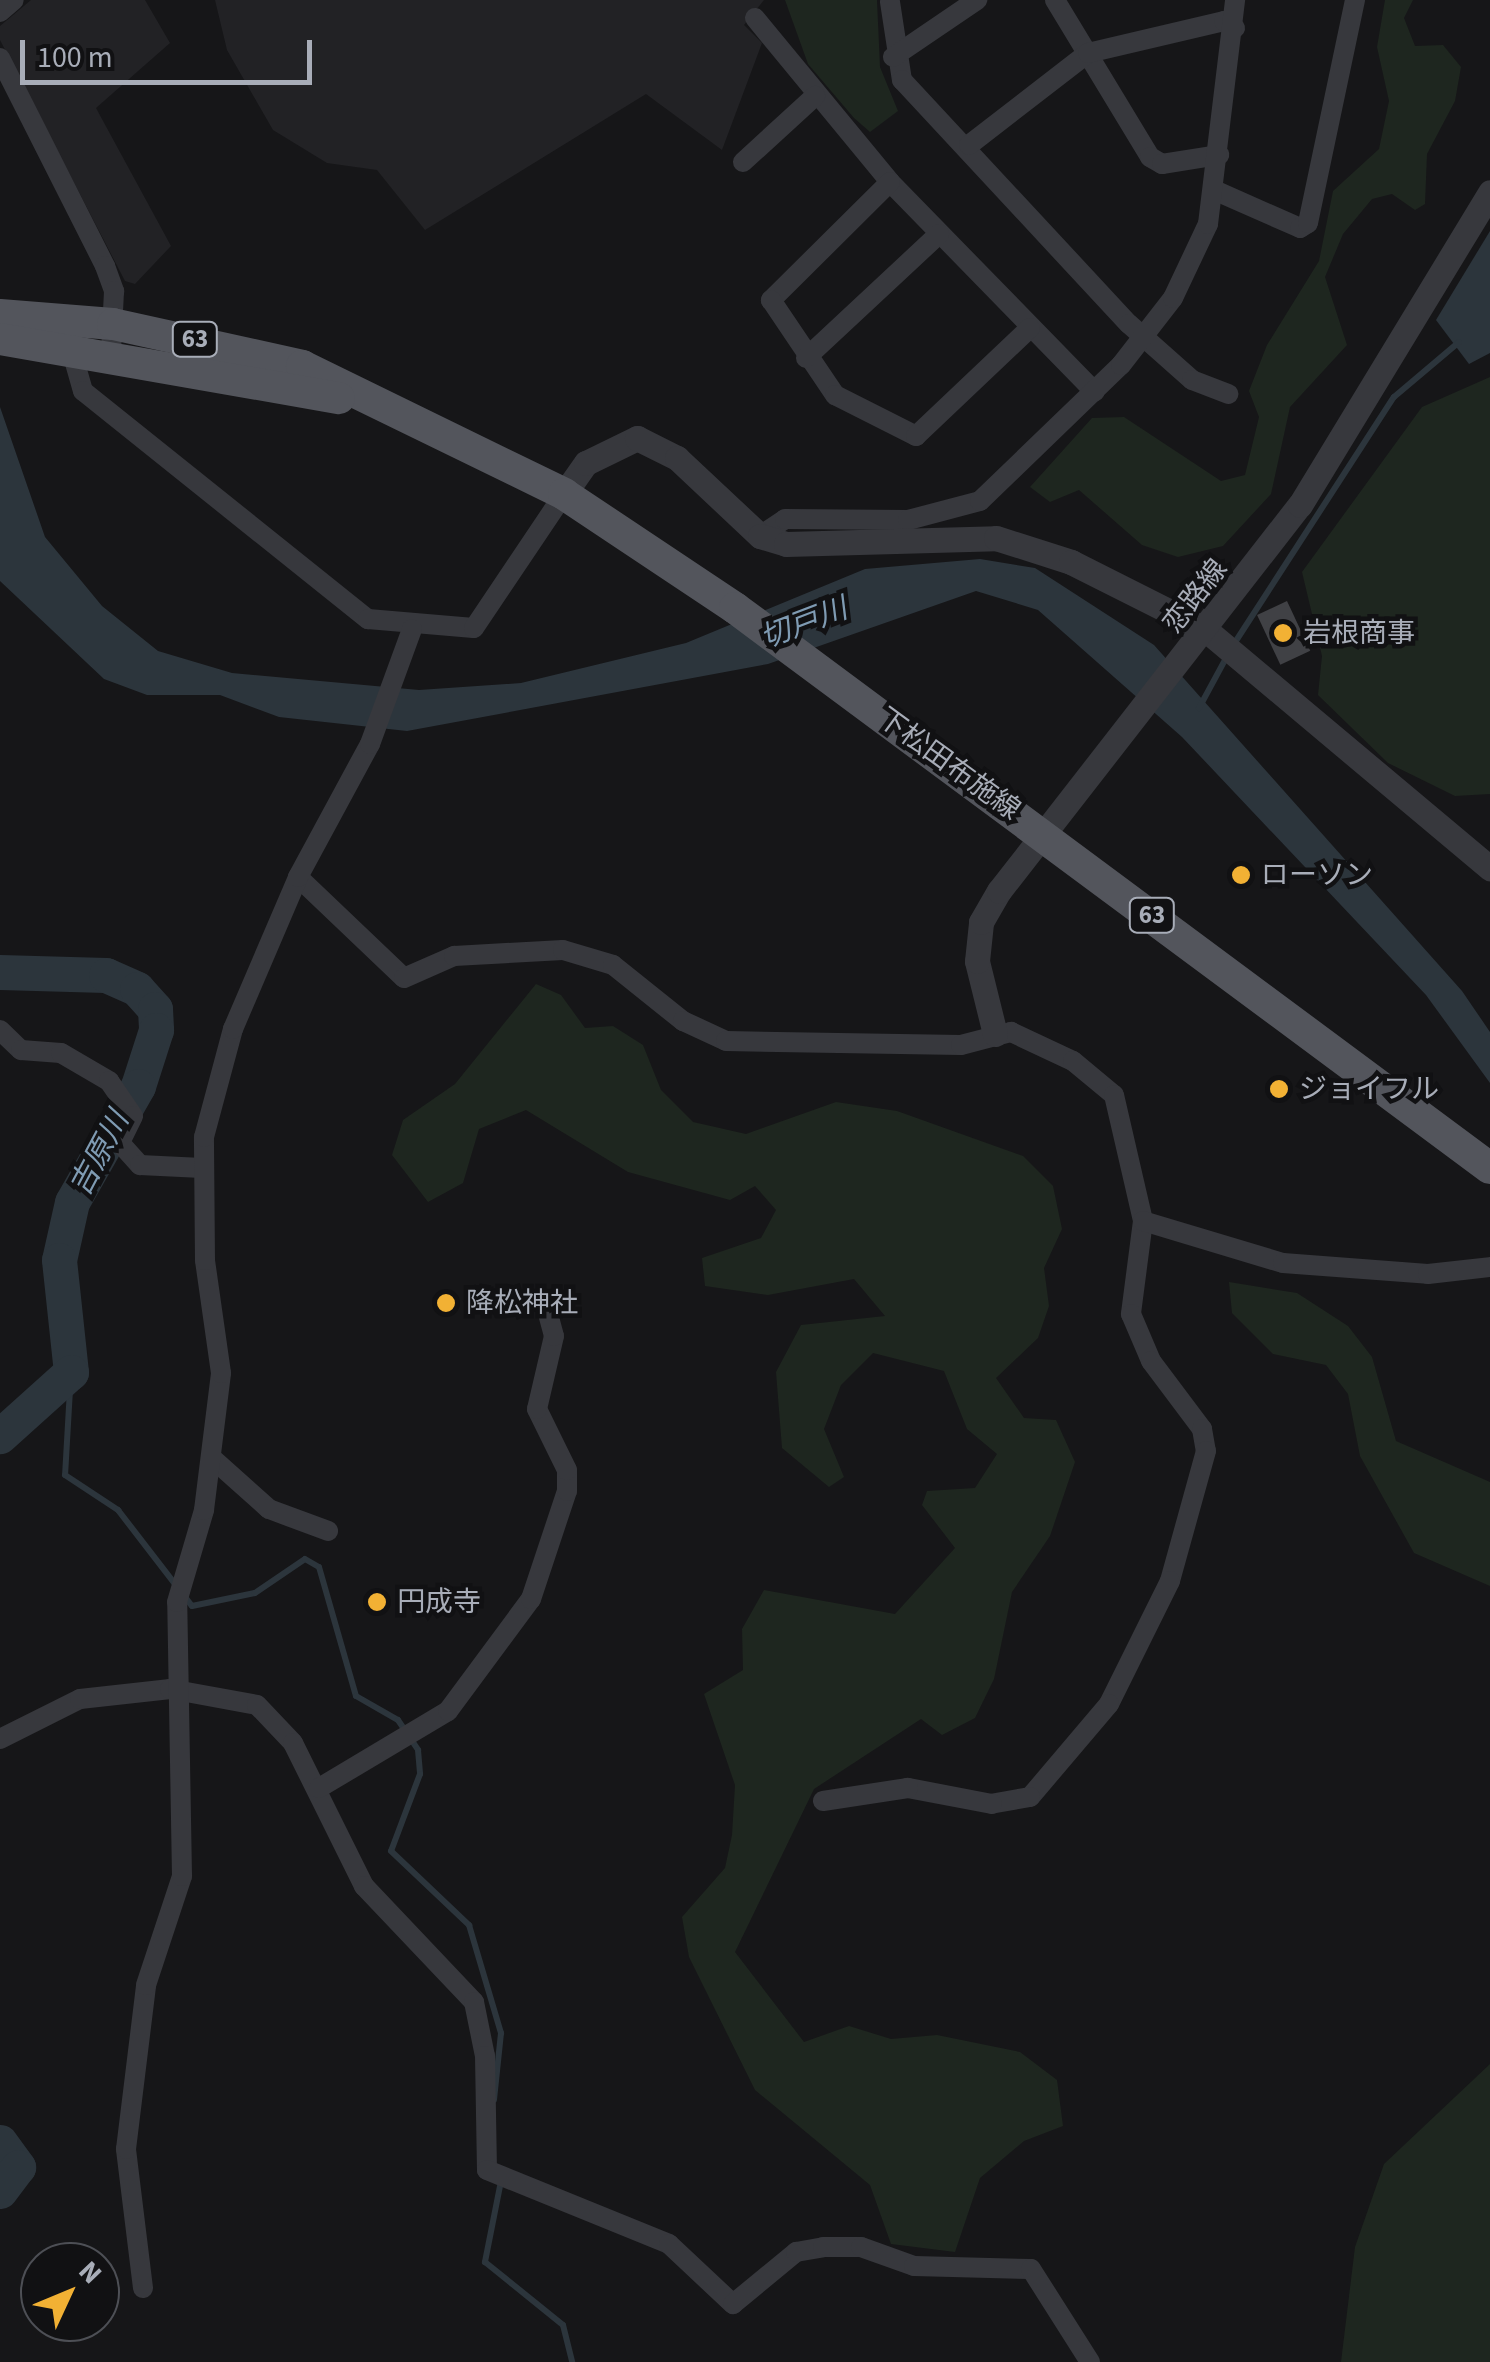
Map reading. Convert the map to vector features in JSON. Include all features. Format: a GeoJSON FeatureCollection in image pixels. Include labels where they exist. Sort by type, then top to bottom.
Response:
{"type":"FeatureCollection","features":[{"type":"Feature","properties":{"kind":"main road","name":"下松田布施線"},"geometry":{"type":"LineString","coordinates":[[0,315],[70,334]]}},
{"type":"Feature","properties":{"kind":"main road","name":"下松田布施線"},"geometry":{"type":"LineString","coordinates":[[0,339],[70,334],[112,338],[378,406],[564,494],[812,664],[1490,1168]]}},
{"type":"Feature","properties":{"kind":"street"},"geometry":{"type":"LineString","coordinates":[[0,12],[14,0]]}},
{"type":"Feature","properties":{"kind":"street"},"geometry":{"type":"LineString","coordinates":[[894,56],[977,0]]}},
{"type":"Feature","properties":{"kind":"street"},"geometry":{"type":"LineString","coordinates":[[1055,0],[1150,157],[1162,164],[1219,155]]}},
{"type":"Feature","properties":{"kind":"street"},"geometry":{"type":"LineString","coordinates":[[760,536],[785,519],[908,520],[980,501],[1096,392],[1144,335],[1197,254],[1214,190],[1235,28],[1235,0]]}},
{"type":"Feature","properties":{"kind":"street"},"geometry":{"type":"LineString","coordinates":[[1214,190],[1300,228],[1308,223],[1355,0]]}},
{"type":"Feature","properties":{"kind":"street"},"geometry":{"type":"LineString","coordinates":[[890,2],[894,56],[902,80],[969,145],[1144,335],[1202,387],[1228,394]]}},
{"type":"Feature","properties":{"kind":"street"},"geometry":{"type":"LineString","coordinates":[[755,18],[815,96],[890,182],[1096,392]]}},
{"type":"Feature","properties":{"kind":"street"},"geometry":{"type":"LineString","coordinates":[[969,145],[1088,52],[1224,21],[1235,28]]}},
{"type":"Feature","properties":{"kind":"street"},"geometry":{"type":"LineString","coordinates":[[0,58],[105,266],[112,338]]}},
{"type":"Feature","properties":{"kind":"street"},"geometry":{"type":"LineString","coordinates":[[742,162],[815,96]]}},
{"type":"Feature","properties":{"kind":"street"},"geometry":{"type":"LineString","coordinates":[[890,182],[771,300],[806,358],[854,410],[916,436],[1030,328]]}},
{"type":"Feature","properties":{"kind":"street","name":"恋路線"},"geometry":{"type":"LineString","coordinates":[[995,1034],[977,961],[982,922],[1044,834],[1206,630],[1358,419],[1490,192]]}},
{"type":"Feature","properties":{"kind":"street"},"geometry":{"type":"LineString","coordinates":[[806,358],[939,234]]}},
{"type":"Feature","properties":{"kind":"street"},"geometry":{"type":"LineString","coordinates":[[70,334],[83,391],[339,603],[412,629],[474,628],[586,464],[637,438],[677,458],[760,536],[854,548],[1024,543],[1206,630],[1490,868]]}},
{"type":"Feature","properties":{"kind":"street"},"geometry":{"type":"LineString","coordinates":[[144,2288],[126,2148],[148,1971],[182,1876],[184,1693],[180,1594],[212,1459],[220,1332],[205,1260],[202,1168],[233,1029],[298,877],[373,737],[400,673],[412,629]]}},
{"type":"Feature","properties":{"kind":"street"},"geometry":{"type":"LineString","coordinates":[[298,877],[404,978],[454,956],[564,950],[614,965],[683,1021],[762,1048],[961,1045],[995,1034],[1026,1036],[1104,1082],[1122,1118],[1142,1221],[1130,1314],[1151,1360],[1202,1429],[1206,1451],[1170,1581],[1130,1668],[1030,1797],[992,1804],[908,1788],[822,1801]]}},
{"type":"Feature","properties":{"kind":"street"},"geometry":{"type":"LineString","coordinates":[[0,1030],[21,1050],[61,1053],[109,1080],[134,1116],[120,1143],[140,1165],[202,1168]]}},
{"type":"Feature","properties":{"kind":"street"},"geometry":{"type":"LineString","coordinates":[[1142,1221],[1284,1263],[1411,1274],[1490,1266]]}},
{"type":"Feature","properties":{"kind":"street"},"geometry":{"type":"LineString","coordinates":[[319,1788],[412,1738],[467,1691],[476,1664],[532,1599],[566,1491],[567,1470],[537,1409],[554,1336],[544,1300]]}},
{"type":"Feature","properties":{"kind":"street"},"geometry":{"type":"LineString","coordinates":[[212,1459],[269,1509],[328,1531]]}},
{"type":"Feature","properties":{"kind":"street"},"geometry":{"type":"LineString","coordinates":[[0,1739],[80,1699],[184,1693],[258,1705],[319,1788],[364,1886],[474,2002],[485,2056],[479,2131],[500,2177],[669,2244],[734,2304],[796,2252],[822,2246],[862,2247],[914,2266],[1031,2269],[1090,2362]]}},
{"type":"Feature","properties":{"kind":"shaded area"},"geometry":{"type":"Polygon","coordinates":[[[31,0],[145,0],[170,43],[96,108],[171,246],[135,284],[125,281],[0,40],[0,26],[31,0]]]}},
{"type":"Feature","properties":{"kind":"shaded area"},"geometry":{"type":"Polygon","coordinates":[[[215,0],[764,0],[744,25],[762,43],[722,150],[646,94],[425,230],[377,170],[327,163],[273,130],[227,50],[215,0]]]}},
{"type":"Feature","properties":{"kind":"shaded area"},"geometry":{"type":"Polygon","coordinates":[[[785,0],[877,0],[880,67],[898,111],[870,132],[854,118],[808,64],[785,0]]]}},
{"type":"Feature","properties":{"kind":"shaded area"},"geometry":{"type":"Polygon","coordinates":[[[1385,0],[1413,0],[1404,18],[1415,46],[1443,45],[1461,67],[1455,101],[1427,154],[1425,204],[1415,210],[1392,194],[1372,199],[1343,234],[1325,277],[1347,345],[1290,407],[1271,494],[1223,546],[1178,557],[1142,545],[1079,490],[1050,502],[1030,487],[1092,418],[1124,417],[1221,481],[1245,475],[1259,417],[1249,391],[1267,345],[1319,261],[1333,191],[1379,149],[1389,101],[1377,47],[1385,0]]]}},
{"type":"Feature","properties":{"kind":"shaded area"},"geometry":{"type":"Polygon","coordinates":[[[1490,377],[1490,794],[1455,796],[1388,763],[1318,695],[1322,656],[1302,572],[1422,407],[1490,377]]]}},
{"type":"Feature","properties":{"kind":"shaded area"},"geometry":{"type":"Polygon","coordinates":[[[536,984],[561,995],[585,1028],[613,1026],[643,1045],[661,1090],[693,1122],[746,1134],[836,1102],[897,1111],[1023,1156],[1053,1186],[1062,1229],[1044,1268],[1049,1306],[1038,1338],[996,1378],[1024,1418],[1056,1420],[1075,1462],[1050,1536],[1012,1592],[994,1679],[975,1718],[942,1735],[921,1719],[814,1789],[735,1952],[804,2042],[849,2026],[891,2039],[937,2035],[1020,2052],[1057,2080],[1063,2126],[1024,2141],[980,2178],[955,2252],[891,2244],[870,2185],[755,2090],[689,1957],[682,1917],[725,1868],[732,1835],[735,1785],[704,1694],[743,1670],[742,1629],[764,1590],[895,1614],[955,1548],[922,1505],[927,1491],[975,1488],[997,1454],[967,1429],[944,1371],[873,1353],[841,1385],[824,1429],[844,1477],[829,1487],[782,1448],[776,1372],[801,1325],[885,1316],[854,1279],[768,1295],[705,1286],[702,1258],[761,1238],[776,1210],[755,1186],[730,1200],[628,1172],[526,1110],[479,1129],[463,1183],[428,1202],[392,1155],[403,1120],[455,1084],[536,984]]]}},
{"type":"Feature","properties":{"kind":"shaded area"},"geometry":{"type":"Polygon","coordinates":[[[1229,1282],[1297,1293],[1348,1326],[1372,1357],[1396,1441],[1490,1482],[1490,1586],[1414,1553],[1360,1456],[1348,1394],[1326,1365],[1273,1354],[1232,1313],[1229,1282]]]}},
{"type":"Feature","properties":{"kind":"shaded area"},"geometry":{"type":"Polygon","coordinates":[[[1490,2064],[1490,2362],[1341,2362],[1355,2247],[1384,2164],[1490,2064]]]}},
{"type":"Feature","properties":{"kind":"water"},"geometry":{"type":"Polygon","coordinates":[[[1490,231],[1490,353],[1469,364],[1436,320],[1490,231]]]}},
{"type":"Feature","properties":{"kind":"water","name":"切戸川"},"geometry":{"type":"Polygon","coordinates":[[[0,407],[45,537],[102,606],[158,651],[232,673],[419,690],[521,683],[686,643],[865,569],[980,559],[1035,568],[1154,645],[1462,991],[1490,1032],[1490,1083],[1426,995],[1182,737],[1038,610],[976,591],[768,664],[407,731],[279,717],[220,695],[147,695],[104,679],[0,581],[0,407]]]}},
{"type":"Feature","properties":{"kind":"building","name":"岩根商事"},"geometry":{"type":"Polygon","coordinates":[[[1287,601],[1310,651],[1280,665],[1257,615],[1287,601]]]}},
{"type":"Feature","properties":{"kind":"waterway"},"geometry":{"type":"LineString","coordinates":[[1232,647],[1394,397],[1459,342]]}},
{"type":"Feature","properties":{"kind":"waterway"},"geometry":{"type":"LineString","coordinates":[[1199,708],[1226,658]]}},
{"type":"Feature","properties":{"kind":"waterway"},"geometry":{"type":"LineString","coordinates":[[0,972],[106,975],[137,989],[155,1009],[156,1030],[138,1086],[72,1202],[59,1260],[71,1372],[0,1436]]}},
{"type":"Feature","properties":{"kind":"waterway"},"geometry":{"type":"LineString","coordinates":[[71,1372],[65,1475],[118,1510],[192,1606],[255,1593],[305,1559],[319,1567],[356,1696],[398,1720],[418,1750],[420,1774],[391,1851],[469,1925],[501,2033],[494,2100]]}},
{"type":"Feature","properties":{"kind":"waterway","name":"吉原川"},"geometry":{"type":"LineString","coordinates":[[0,2142],[18,2167],[0,2191]]}},
{"type":"Feature","properties":{"kind":"waterway"},"geometry":{"type":"LineString","coordinates":[[501,2181],[485,2262],[563,2325],[572,2362]]}},
{"type":"Feature","properties":{"kind":"place","name":"岩根商事"},"geometry":{"type":"Point","coordinates":[1283,633]}},
{"type":"Feature","properties":{"kind":"place","name":"ローソン"},"geometry":{"type":"Point","coordinates":[1241,875]}},
{"type":"Feature","properties":{"kind":"place","name":"ジョイフル"},"geometry":{"type":"Point","coordinates":[1279,1089]}},
{"type":"Feature","properties":{"kind":"place","name":"降松神社"},"geometry":{"type":"Point","coordinates":[446,1303]}},
{"type":"Feature","properties":{"kind":"place","name":"円成寺"},"geometry":{"type":"Point","coordinates":[377,1602]}}]}
